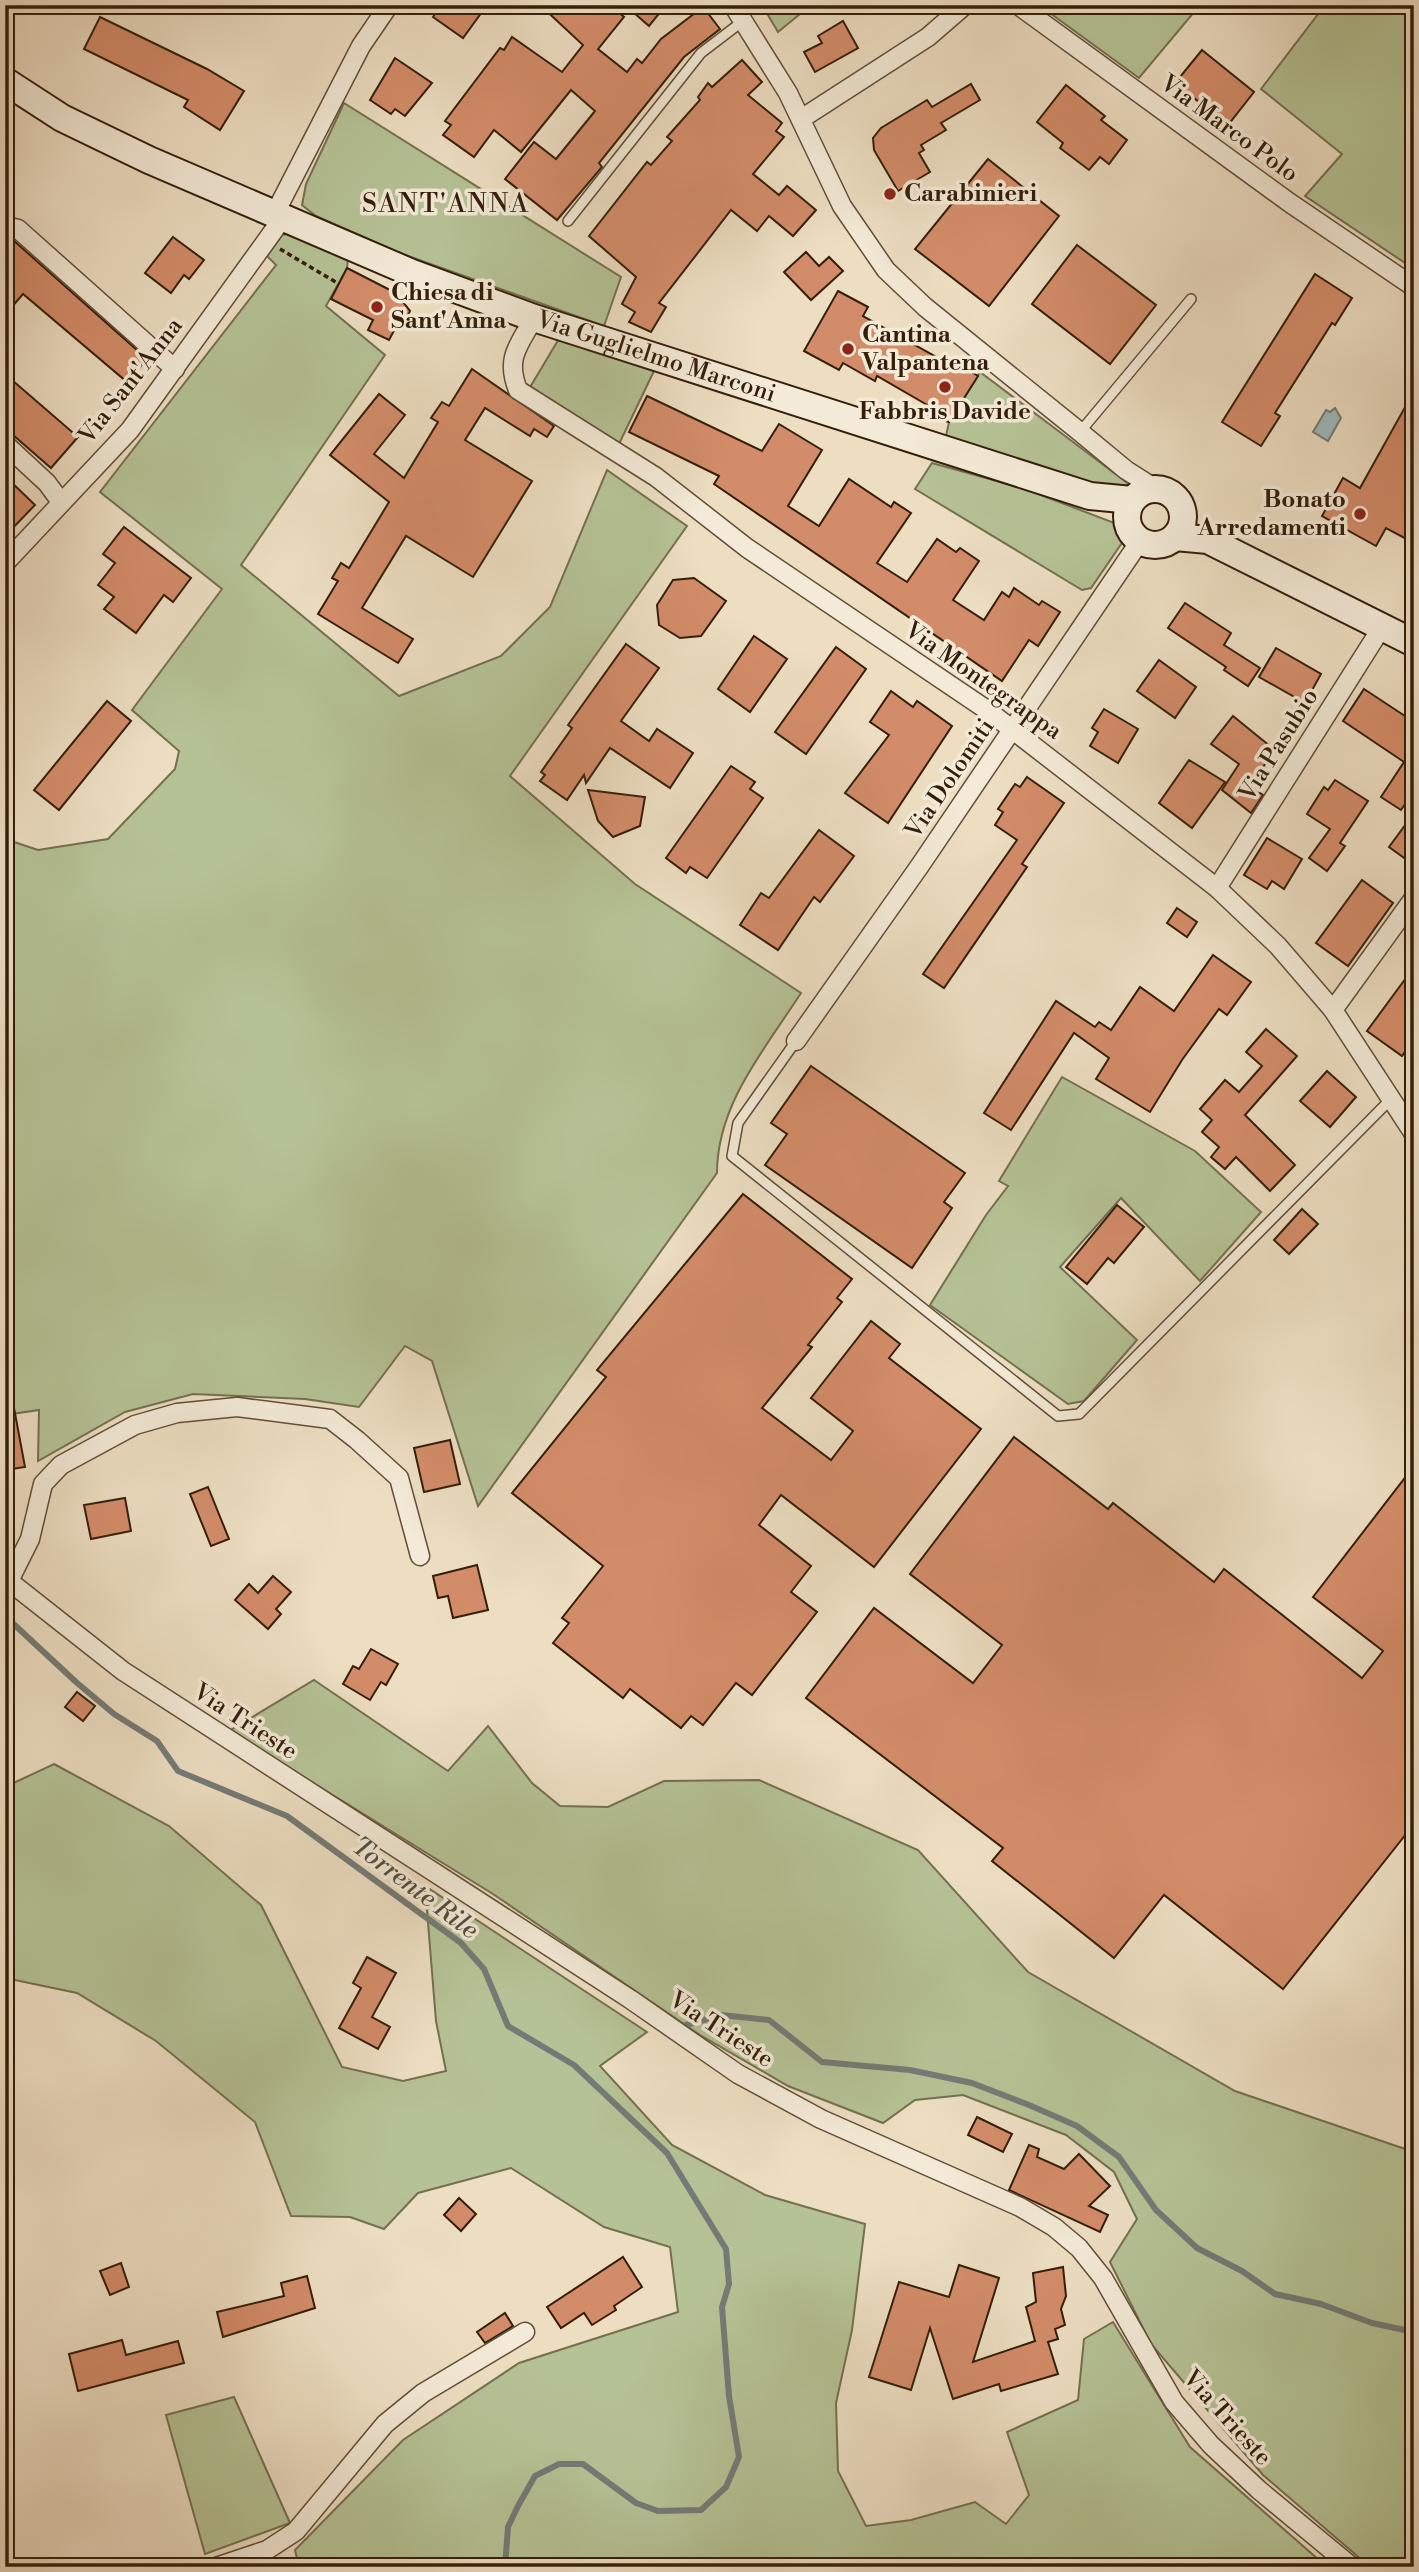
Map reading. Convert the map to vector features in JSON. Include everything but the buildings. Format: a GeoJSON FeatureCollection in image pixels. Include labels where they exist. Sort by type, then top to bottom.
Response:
{"type":"FeatureCollection","features":[{"type":"Feature","properties":{"kind":"street","name":"Via Sant'Anna"},"geometry":{"type":"LineString","coordinates":[[5,562],[130,430],[267,241],[361,46],[388,5]]}},
{"type":"Feature","properties":{"kind":"street"},"geometry":{"type":"LineString","coordinates":[[801,120],[928,37],[965,5]]}},
{"type":"Feature","properties":{"kind":"street","name":"Via Marco Polo"},"geometry":{"type":"LineString","coordinates":[[1018,5],[1290,203],[1414,287]]}},
{"type":"Feature","properties":{"kind":"street"},"geometry":{"type":"LineString","coordinates":[[738,13],[765,54],[801,120],[842,206],[886,270],[925,307],[1126,470],[1142,495]]}},
{"type":"Feature","properties":{"kind":"street","name":"Via Guglielmo Marconi"},"geometry":{"type":"LineString","coordinates":[[5,81],[62,118],[278,217],[412,273],[534,318],[1090,496],[1142,495]]}},
{"type":"Feature","properties":{"kind":"street"},"geometry":{"type":"LineString","coordinates":[[5,232],[10,227],[18,229],[175,369]]}},
{"type":"Feature","properties":{"kind":"street","name":"Via Montegrappa"},"geometry":{"type":"LineString","coordinates":[[534,318],[514,355],[510,371],[518,390],[656,477],[747,548],[1012,729],[1217,888],[1278,946],[1333,1010],[1414,1134]]}},
{"type":"Feature","properties":{"kind":"street"},"geometry":{"type":"LineString","coordinates":[[5,444],[47,483],[61,502]]}},
{"type":"Feature","properties":{"kind":"street"},"geometry":{"type":"LineString","coordinates":[[1142,495],[1173,496],[1179,526],[1158,545],[1134,534],[1128,508],[1142,495]]}},
{"type":"Feature","properties":{"kind":"street","name":"Via Guglielmo Marconi"},"geometry":{"type":"LineString","coordinates":[[1090,496],[1134,534]]}},
{"type":"Feature","properties":{"kind":"street"},"geometry":{"type":"LineString","coordinates":[[1179,526],[1414,643]]}},
{"type":"Feature","properties":{"kind":"street","name":"Via Dolomiti"},"geometry":{"type":"LineString","coordinates":[[796,1041],[1012,729],[1134,534]]}},
{"type":"Feature","properties":{"kind":"street","name":"Via Pasubio"},"geometry":{"type":"LineString","coordinates":[[1217,888],[1382,627]]}},
{"type":"Feature","properties":{"kind":"street"},"geometry":{"type":"LineString","coordinates":[[1333,1010],[1414,898]]}},
{"type":"Feature","properties":{"kind":"street"},"geometry":{"type":"LineString","coordinates":[[7,1580],[30,1539],[43,1484],[61,1465],[135,1425],[177,1413],[237,1407],[330,1419],[357,1440],[399,1478],[420,1556]]}},
{"type":"Feature","properties":{"kind":"street","name":"Via Trieste"},"geometry":{"type":"LineString","coordinates":[[7,1580],[123,1671],[630,1999],[738,2074],[821,2119],[1020,2207],[1054,2227],[1079,2248],[1119,2302],[1137,2340],[1174,2402],[1211,2445],[1259,2490],[1352,2567]]}},
{"type":"Feature","properties":{"kind":"street"},"geometry":{"type":"LineString","coordinates":[[216,2567],[267,2550],[296,2532],[385,2424],[423,2393],[525,2332]]}},
{"type":"Feature","properties":{"kind":"lane"},"geometry":{"type":"LineString","coordinates":[[568,221],[701,53],[738,13]]}},
{"type":"Feature","properties":{"kind":"lane"},"geometry":{"type":"LineString","coordinates":[[1080,432],[1191,299]]}},
{"type":"Feature","properties":{"kind":"lane"},"geometry":{"type":"LineString","coordinates":[[796,1041],[738,1122],[732,1156],[1058,1416],[1079,1414],[1390,1100]]}},
{"type":"Feature","properties":{"kind":"path"},"geometry":{"type":"LineString","coordinates":[[267,241],[339,284]]}},
{"type":"Feature","properties":{"kind":"green space"},"geometry":{"type":"Polygon","coordinates":[[[762,5],[811,5],[778,32],[762,5]]]}},
{"type":"Feature","properties":{"kind":"green space"},"geometry":{"type":"Polygon","coordinates":[[[1039,5],[1200,5],[1139,78],[1039,5]]]}},
{"type":"Feature","properties":{"kind":"green space"},"geometry":{"type":"Polygon","coordinates":[[[1325,5],[1414,5],[1414,269],[1305,196],[1342,154],[1261,89],[1325,5]]]}},
{"type":"Feature","properties":{"kind":"green space"},"geometry":{"type":"Polygon","coordinates":[[[344,103],[621,277],[604,326],[397,252],[316,216],[302,205],[306,184],[344,103]]]}},
{"type":"Feature","properties":{"kind":"green space"},"geometry":{"type":"Polygon","coordinates":[[[291,233],[348,258],[347,268],[326,306],[385,355],[241,565],[399,696],[501,656],[550,607],[607,470],[687,526],[510,776],[635,884],[801,993],[759,1056],[734,1100],[719,1148],[717,1173],[478,1506],[432,1361],[405,1346],[359,1407],[305,1399],[193,1394],[125,1412],[38,1461],[39,1410],[5,1415],[5,839],[38,850],[108,839],[175,769],[179,751],[132,710],[222,589],[100,492],[276,265],[267,256],[282,235],[291,233]]]}},
{"type":"Feature","properties":{"kind":"green space"},"geometry":{"type":"Polygon","coordinates":[[[560,337],[654,371],[619,444],[529,389],[560,337]]]}},
{"type":"Feature","properties":{"kind":"green space"},"geometry":{"type":"Polygon","coordinates":[[[980,372],[1130,485],[1126,496],[946,436],[949,422],[980,372]]]}},
{"type":"Feature","properties":{"kind":"green space"},"geometry":{"type":"Polygon","coordinates":[[[932,463],[1025,489],[1117,524],[1126,537],[1091,588],[1082,590],[915,489],[932,463]]]}},
{"type":"Feature","properties":{"kind":"green space"},"geometry":{"type":"Polygon","coordinates":[[[1062,1077],[1195,1151],[1261,1212],[1200,1281],[1121,1198],[1060,1267],[1137,1340],[1084,1401],[1068,1404],[930,1305],[986,1215],[1008,1186],[999,1181],[1062,1077]]]}},
{"type":"Feature","properties":{"kind":"green space"},"geometry":{"type":"Polygon","coordinates":[[[314,1680],[448,1771],[488,1726],[532,1783],[560,1806],[608,1807],[664,1781],[759,1780],[918,1850],[1028,1972],[1235,2091],[1414,2152],[1414,2567],[1370,2567],[1263,2475],[1151,2344],[1110,2262],[1137,2219],[1114,2172],[1066,2135],[963,2095],[915,2100],[883,2123],[788,2086],[700,2035],[493,1894],[229,1731],[314,1680]]]}},
{"type":"Feature","properties":{"kind":"green space"},"geometry":{"type":"Polygon","coordinates":[[[54,1764],[169,1826],[261,1905],[342,2067],[403,2081],[446,2071],[436,2021],[425,1886],[647,2032],[600,2066],[672,2145],[765,2195],[865,2224],[852,2330],[836,2403],[838,2471],[866,2526],[911,2520],[975,2502],[1006,2524],[1029,2495],[1007,2432],[1078,2400],[1084,2339],[1113,2322],[1190,2447],[1327,2567],[299,2567],[295,2550],[403,2440],[519,2363],[678,2312],[670,2247],[604,2227],[511,2168],[418,2193],[384,2229],[350,2217],[291,2216],[255,2122],[156,2041],[77,1993],[5,1978],[5,1787],[54,1764]]]}},
{"type":"Feature","properties":{"kind":"green space"},"geometry":{"type":"Polygon","coordinates":[[[234,2397],[290,2523],[205,2554],[166,2415],[234,2397]]]}},
{"type":"Feature","properties":{"kind":"water"},"geometry":{"type":"Polygon","coordinates":[[[1335,408],[1341,418],[1328,441],[1313,432],[1326,410],[1330,412],[1335,408]]]}},
{"type":"Feature","properties":{"kind":"waterway","name":"Torrente Rile"},"geometry":{"type":"LineString","coordinates":[[5,1616],[114,1714],[157,1741],[178,1771],[287,1816],[461,1943],[484,1969],[508,2026],[574,2065],[667,2153],[726,2249],[729,2284],[722,2307],[729,2396],[739,2457],[726,2487],[701,2510],[658,2511],[636,2503],[583,2464],[559,2464],[535,2476],[518,2506],[508,2527],[505,2567]]}},
{"type":"Feature","properties":{"kind":"waterway"},"geometry":{"type":"LineString","coordinates":[[686,2025],[721,2015],[769,2020],[822,2062],[910,2070],[972,2083],[1029,2105],[1077,2126],[1119,2157],[1156,2210],[1197,2248],[1242,2271],[1275,2294],[1321,2304],[1372,2323],[1414,2332]]}},
{"type":"Feature","properties":{"kind":"place","name":"Carabinieri"},"geometry":{"type":"Point","coordinates":[890,194]}},
{"type":"Feature","properties":{"kind":"place","name":"Chiesa di Sant'Anna"},"geometry":{"type":"Point","coordinates":[377,307]}},
{"type":"Feature","properties":{"kind":"place","name":"Cantina Valpantena"},"geometry":{"type":"Point","coordinates":[848,349]}},
{"type":"Feature","properties":{"kind":"place","name":"Fabbris Davide"},"geometry":{"type":"Point","coordinates":[945,387]}},
{"type":"Feature","properties":{"kind":"place","name":"Bonato Arredamenti"},"geometry":{"type":"Point","coordinates":[1360,514]}},
{"type":"Feature","properties":{"kind":"district","name":"SANT'ANNA"},"geometry":{"type":"Point","coordinates":[446,204]}}]}
